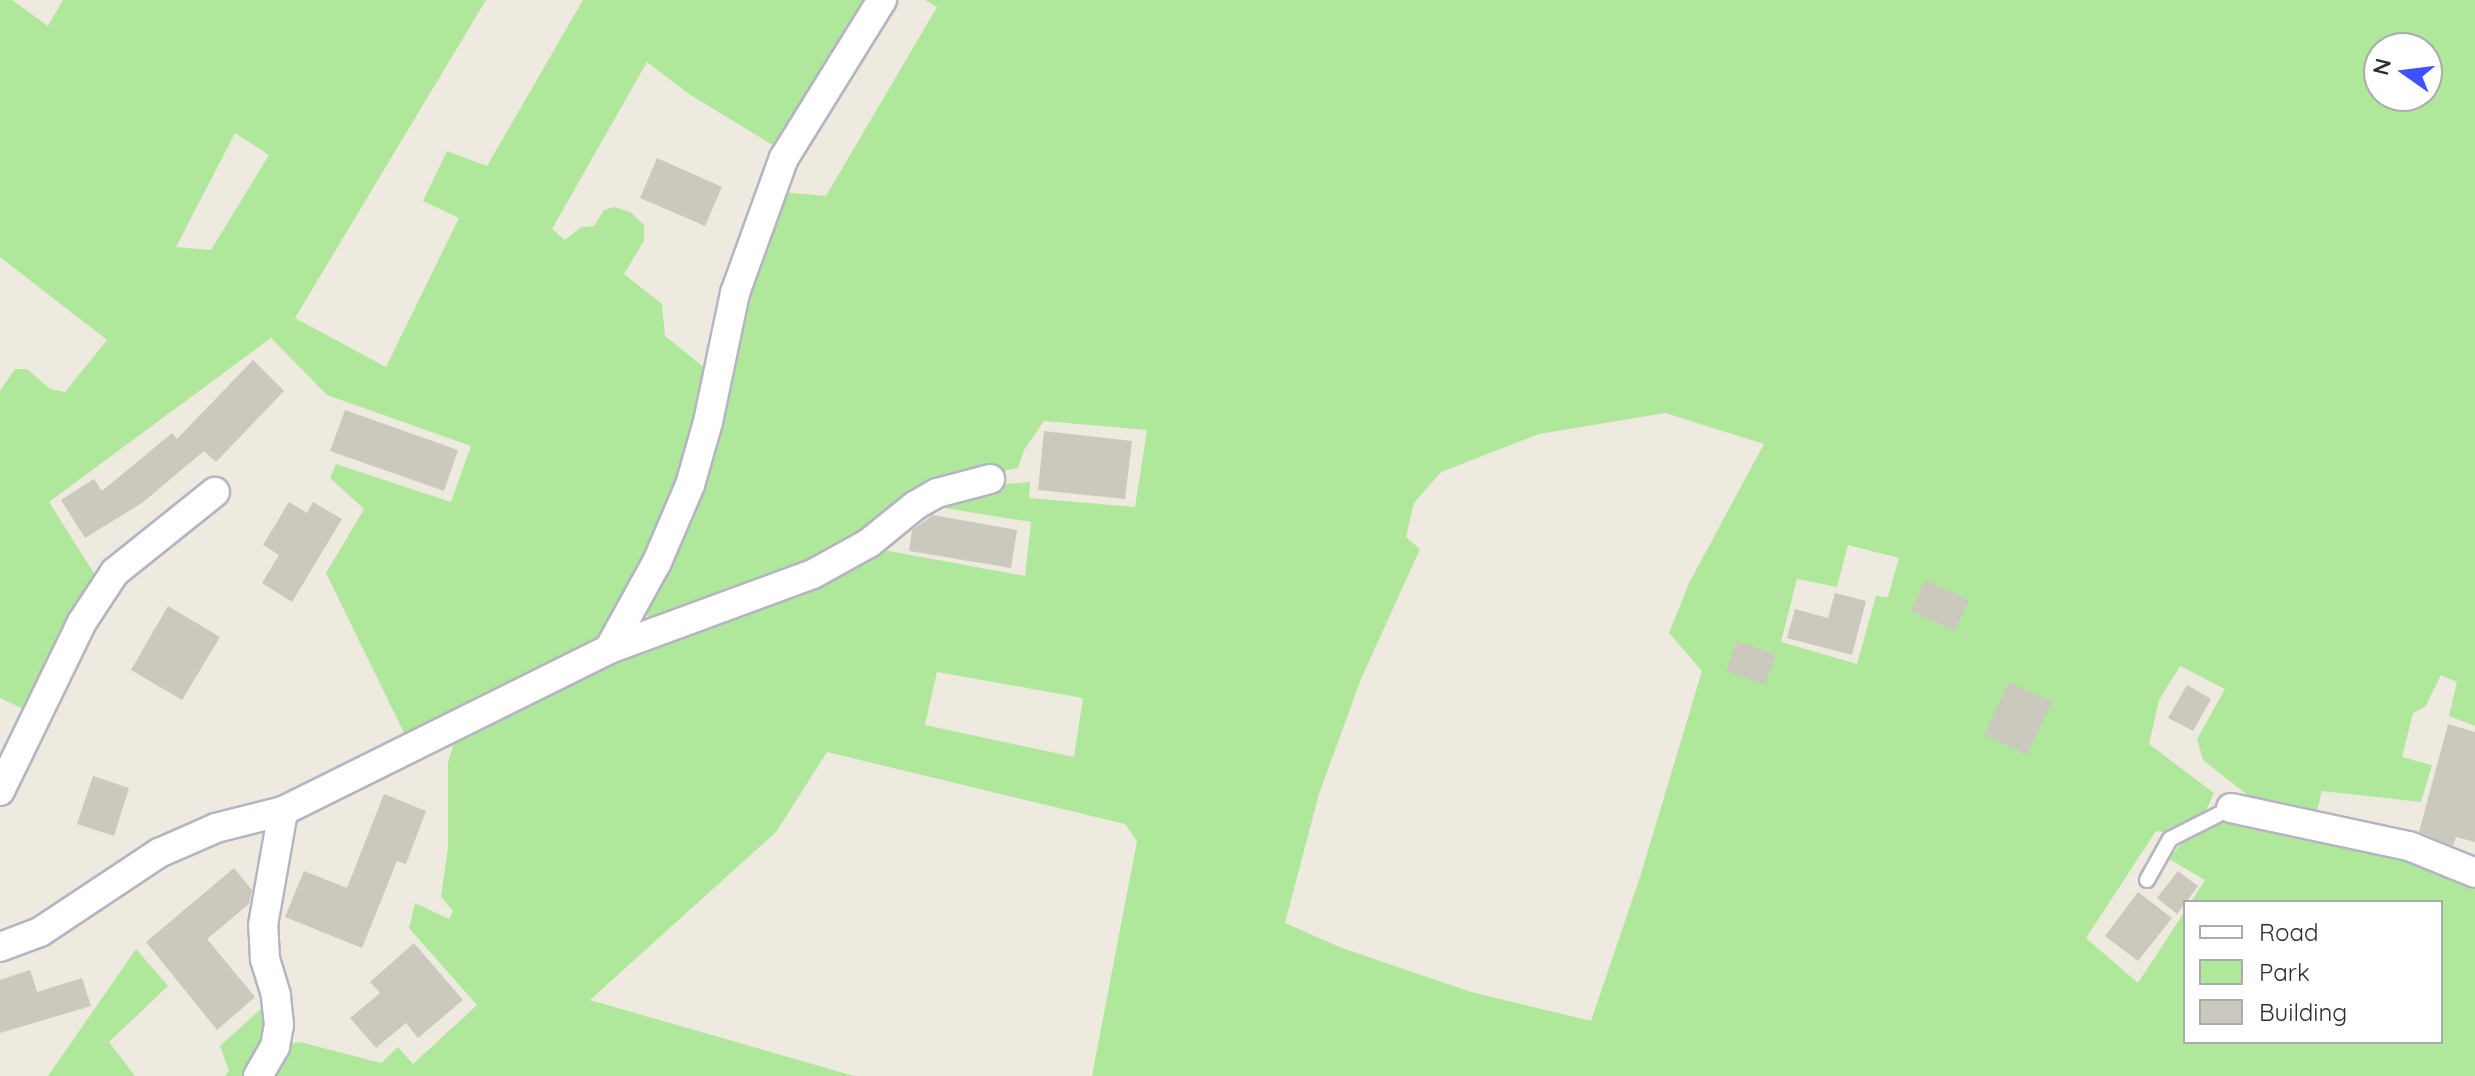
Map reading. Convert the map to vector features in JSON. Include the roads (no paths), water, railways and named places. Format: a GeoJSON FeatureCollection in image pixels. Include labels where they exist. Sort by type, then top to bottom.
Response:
{"type":"FeatureCollection","features":[{"type":"Feature","properties":{"kind":"street"},"geometry":{"type":"LineString","coordinates":[[609,649],[657,562],[690,485],[708,422],[735,293],[784,158],[882,0]]}},
{"type":"Feature","properties":{"kind":"street"},"geometry":{"type":"LineString","coordinates":[[0,947],[40,932],[159,853],[216,828],[283,811],[609,649],[813,574],[869,543],[916,505],[937,493],[990,479]]}},
{"type":"Feature","properties":{"kind":"street"},"geometry":{"type":"LineString","coordinates":[[0,791],[82,622],[115,572],[215,492]]}},
{"type":"Feature","properties":{"kind":"street"},"geometry":{"type":"LineString","coordinates":[[2231,808],[2409,846],[2475,873]]}},
{"type":"Feature","properties":{"kind":"street"},"geometry":{"type":"LineString","coordinates":[[258,1076],[275,1047],[279,1025],[276,995],[265,959],[263,925],[283,811]]}},
{"type":"Feature","properties":{"kind":"lane"},"geometry":{"type":"LineString","coordinates":[[2147,880],[2170,839],[2231,808]]}}]}
